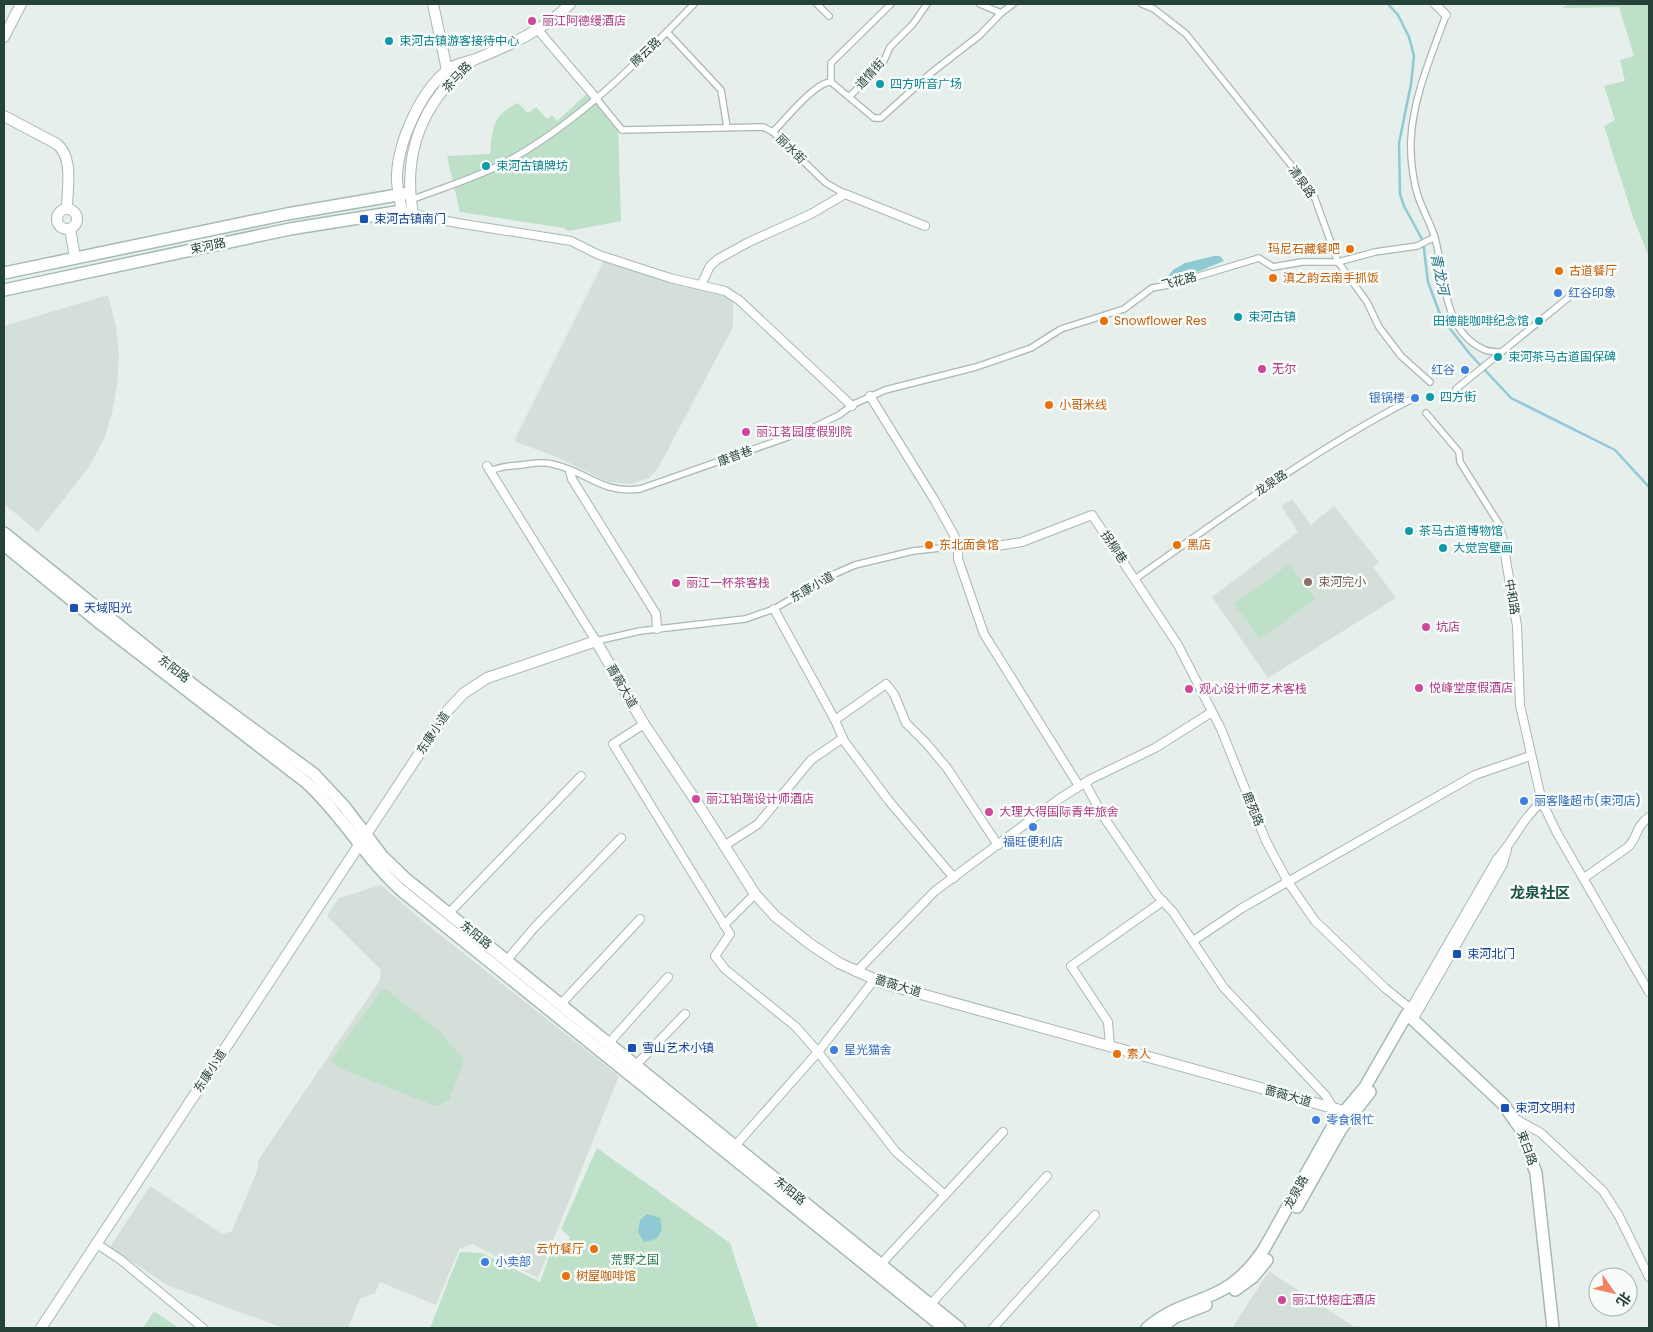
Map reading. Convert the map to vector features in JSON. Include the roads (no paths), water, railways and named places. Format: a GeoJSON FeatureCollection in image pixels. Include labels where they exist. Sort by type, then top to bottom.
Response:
{"type":"FeatureCollection","features":[{"type":"Feature","properties":{"kind":"main road","name":"束河路"},"geometry":{"type":"LineString","coordinates":[[4,273],[287,214],[406,196]]}},
{"type":"Feature","properties":{"kind":"main road","name":"束河路"},"geometry":{"type":"LineString","coordinates":[[4,290],[290,229],[408,213]]}},
{"type":"Feature","properties":{"kind":"main road","name":"东阳路"},"geometry":{"type":"LineString","coordinates":[[4,533],[197,688],[314,774],[344,806],[382,870],[402,891],[944,1328]]}},
{"type":"Feature","properties":{"kind":"main road","name":"东阳路"},"geometry":{"type":"LineString","coordinates":[[4,544],[101,624],[307,783],[394,868],[959,1328]]}},
{"type":"Feature","properties":{"kind":"main road","name":"龙泉路"},"geometry":{"type":"LineString","coordinates":[[1161,1328],[1187,1312],[1220,1300],[1246,1283],[1259,1270],[1271,1253],[1349,1113],[1410,1014]]}},
{"type":"Feature","properties":{"kind":"main road","name":"束白路"},"geometry":{"type":"LineString","coordinates":[[1410,1014],[1495,1096],[1514,1118],[1526,1139],[1536,1173],[1553,1328]]}},
{"type":"Feature","properties":{"kind":"main road","name":"龙泉路"},"geometry":{"type":"LineString","coordinates":[[1146,1328],[1175,1309],[1217,1293],[1253,1265],[1264,1249],[1334,1124],[1349,1113]]}},
{"type":"Feature","properties":{"kind":"street"},"geometry":{"type":"LineString","coordinates":[[4,38],[21,4]]}},
{"type":"Feature","properties":{"kind":"street"},"geometry":{"type":"LineString","coordinates":[[433,4],[447,70]]}},
{"type":"Feature","properties":{"kind":"street"},"geometry":{"type":"LineString","coordinates":[[475,59],[538,30],[570,4]]}},
{"type":"Feature","properties":{"kind":"street","name":"腾云路"},"geometry":{"type":"LineString","coordinates":[[406,196],[505,162],[562,126],[596,98],[667,32],[694,4]]}},
{"type":"Feature","properties":{"kind":"street"},"geometry":{"type":"LineString","coordinates":[[817,4],[829,16]]}},
{"type":"Feature","properties":{"kind":"street"},"geometry":{"type":"LineString","coordinates":[[831,82],[832,63],[891,4]]}},
{"type":"Feature","properties":{"kind":"street","name":"道情街"},"geometry":{"type":"LineString","coordinates":[[849,97],[883,63],[890,47],[913,24],[927,4]]}},
{"type":"Feature","properties":{"kind":"street"},"geometry":{"type":"LineString","coordinates":[[980,4],[1000,13]]}},
{"type":"Feature","properties":{"kind":"street"},"geometry":{"type":"LineString","coordinates":[[831,82],[874,118],[881,118],[931,73],[980,35],[1000,13],[1013,4]]}},
{"type":"Feature","properties":{"kind":"street","name":"清泉路"},"geometry":{"type":"LineString","coordinates":[[1142,4],[1154,9],[1186,34],[1304,182],[1314,196],[1338,262],[1366,302],[1379,327],[1401,356],[1430,382]]}},
{"type":"Feature","properties":{"kind":"street"},"geometry":{"type":"LineString","coordinates":[[1435,4],[1446,15],[1416,110],[1411,140],[1418,197],[1435,238],[1445,293],[1455,319],[1466,335],[1483,350],[1499,354]]}},
{"type":"Feature","properties":{"kind":"street"},"geometry":{"type":"LineString","coordinates":[[538,30],[596,98]]}},
{"type":"Feature","properties":{"kind":"street"},"geometry":{"type":"LineString","coordinates":[[667,32],[721,90],[727,127]]}},
{"type":"Feature","properties":{"kind":"street","name":"茶马路"},"geometry":{"type":"LineString","coordinates":[[406,196],[397,173],[405,136],[424,98],[452,66],[475,59]]}},
{"type":"Feature","properties":{"kind":"street","name":"茶马路"},"geometry":{"type":"LineString","coordinates":[[408,213],[406,196],[411,158],[426,116],[457,76],[475,59]]}},
{"type":"Feature","properties":{"kind":"street"},"geometry":{"type":"LineString","coordinates":[[773,132],[820,85],[831,82]]}},
{"type":"Feature","properties":{"kind":"street","name":"丽水街"},"geometry":{"type":"LineString","coordinates":[[596,98],[622,130],[763,127],[773,132],[826,183],[845,194],[925,226]]}},
{"type":"Feature","properties":{"kind":"street"},"geometry":{"type":"LineString","coordinates":[[4,116],[57,144],[63,151],[67,160],[67,208]]}},
{"type":"Feature","properties":{"kind":"street"},"geometry":{"type":"LineString","coordinates":[[701,285],[710,266],[718,259],[845,194]]}},
{"type":"Feature","properties":{"kind":"street"},"geometry":{"type":"LineString","coordinates":[[67,208],[74,211],[78,218],[76,225],[70,229],[63,228],[57,220],[58,213],[67,208]]}},
{"type":"Feature","properties":{"kind":"street"},"geometry":{"type":"LineString","coordinates":[[408,213],[457,223],[571,241],[599,255],[670,278],[725,291],[739,300],[852,406]]}},
{"type":"Feature","properties":{"kind":"street"},"geometry":{"type":"LineString","coordinates":[[70,229],[75,257]]}},
{"type":"Feature","properties":{"kind":"street","name":"飞花路"},"geometry":{"type":"LineString","coordinates":[[1031,348],[1061,329],[1124,309],[1152,288],[1169,285],[1259,258],[1273,267],[1302,262],[1338,262],[1375,252],[1417,246],[1435,238]]}},
{"type":"Feature","properties":{"kind":"street"},"geometry":{"type":"LineString","coordinates":[[1456,389],[1568,298]]}},
{"type":"Feature","properties":{"kind":"street","name":"康普巷"},"geometry":{"type":"LineString","coordinates":[[489,468],[542,462],[570,471],[606,488],[626,491],[640,489],[808,430],[839,415],[870,396],[885,390],[976,367],[1031,348]]}},
{"type":"Feature","properties":{"kind":"street"},"geometry":{"type":"LineString","coordinates":[[870,396],[935,501],[958,546],[958,559],[984,634],[1103,816],[1163,901],[1173,912],[1224,988],[1326,1096],[1333,1108]]}},
{"type":"Feature","properties":{"kind":"street","name":"龙泉路"},"geometry":{"type":"LineString","coordinates":[[1135,579],[1304,461],[1366,422],[1414,398]]}},
{"type":"Feature","properties":{"kind":"street","name":"中和路"},"geometry":{"type":"LineString","coordinates":[[1426,413],[1459,452],[1460,462],[1501,527],[1517,626],[1520,705],[1530,756],[1542,802],[1649,992]]}},
{"type":"Feature","properties":{"kind":"street"},"geometry":{"type":"LineString","coordinates":[[489,468],[596,641]]}},
{"type":"Feature","properties":{"kind":"street"},"geometry":{"type":"LineString","coordinates":[[570,471],[572,479],[656,614],[657,629]]}},
{"type":"Feature","properties":{"kind":"street","name":"东康小道"},"geometry":{"type":"LineString","coordinates":[[41,1328],[362,838],[448,710],[464,692],[487,678],[596,641],[657,629],[735,621],[774,609],[830,576],[856,565],[913,551],[958,546],[997,546],[1022,542],[1092,515]]}},
{"type":"Feature","properties":{"kind":"street","name":"拐柳巷"},"geometry":{"type":"LineString","coordinates":[[1092,515],[1135,579]]}},
{"type":"Feature","properties":{"kind":"street","name":"鹿苑路"},"geometry":{"type":"LineString","coordinates":[[1135,579],[1178,645],[1212,712],[1266,841],[1288,882],[1315,921],[1410,1014]]}},
{"type":"Feature","properties":{"kind":"street"},"geometry":{"type":"LineString","coordinates":[[774,609],[843,738],[889,801],[954,878]]}},
{"type":"Feature","properties":{"kind":"street","name":"蔷薇大道"},"geometry":{"type":"LineString","coordinates":[[596,641],[644,724],[754,894],[798,936],[856,972],[874,980],[1349,1113]]}},
{"type":"Feature","properties":{"kind":"street"},"geometry":{"type":"LineString","coordinates":[[835,720],[886,684],[894,694],[906,723],[947,768],[998,845]]}},
{"type":"Feature","properties":{"kind":"street"},"geometry":{"type":"LineString","coordinates":[[856,972],[935,891],[1082,784],[1155,748],[1212,712]]}},
{"type":"Feature","properties":{"kind":"street"},"geometry":{"type":"LineString","coordinates":[[644,724],[613,744],[730,934],[715,956],[726,969],[796,1027],[818,1052],[896,1152],[945,1195]]}},
{"type":"Feature","properties":{"kind":"street"},"geometry":{"type":"LineString","coordinates":[[724,846],[758,824],[811,760],[843,738]]}},
{"type":"Feature","properties":{"kind":"street"},"geometry":{"type":"LineString","coordinates":[[1193,941],[1242,908],[1475,776],[1530,756]]}},
{"type":"Feature","properties":{"kind":"street"},"geometry":{"type":"LineString","coordinates":[[449,912],[581,776]]}},
{"type":"Feature","properties":{"kind":"street"},"geometry":{"type":"LineString","coordinates":[[1410,1014],[1497,859],[1508,847],[1529,812],[1542,802]]}},
{"type":"Feature","properties":{"kind":"street"},"geometry":{"type":"LineString","coordinates":[[1584,878],[1628,847],[1634,840],[1638,826],[1649,817]]}},
{"type":"Feature","properties":{"kind":"street"},"geometry":{"type":"LineString","coordinates":[[507,960],[534,928],[622,838]]}},
{"type":"Feature","properties":{"kind":"street"},"geometry":{"type":"LineString","coordinates":[[1410,1014],[1503,864],[1508,847]]}},
{"type":"Feature","properties":{"kind":"street"},"geometry":{"type":"LineString","coordinates":[[724,925],[754,894]]}},
{"type":"Feature","properties":{"kind":"street"},"geometry":{"type":"LineString","coordinates":[[1110,1046],[1108,1022],[1071,966],[1163,901]]}},
{"type":"Feature","properties":{"kind":"street"},"geometry":{"type":"LineString","coordinates":[[561,1004],[640,919]]}},
{"type":"Feature","properties":{"kind":"street"},"geometry":{"type":"LineString","coordinates":[[608,1043],[668,978]]}},
{"type":"Feature","properties":{"kind":"street"},"geometry":{"type":"LineString","coordinates":[[735,1146],[818,1052],[874,980]]}},
{"type":"Feature","properties":{"kind":"street"},"geometry":{"type":"LineString","coordinates":[[636,1066],[685,1014]]}},
{"type":"Feature","properties":{"kind":"street"},"geometry":{"type":"LineString","coordinates":[[1514,1118],[1541,1133],[1603,1191],[1649,1277]]}},
{"type":"Feature","properties":{"kind":"street"},"geometry":{"type":"LineString","coordinates":[[881,1264],[1003,1132]]}},
{"type":"Feature","properties":{"kind":"street"},"geometry":{"type":"LineString","coordinates":[[930,1305],[1047,1176]]}},
{"type":"Feature","properties":{"kind":"street"},"geometry":{"type":"LineString","coordinates":[[993,1328],[1095,1215]]}},
{"type":"Feature","properties":{"kind":"street"},"geometry":{"type":"LineString","coordinates":[[97,1244],[121,1260],[203,1328]]}},
{"type":"Feature","properties":{"kind":"water"},"geometry":{"type":"Polygon","coordinates":[[[1220,256],[1224,261],[1168,284],[1166,279],[1173,270],[1185,263],[1220,256]]]}},
{"type":"Feature","properties":{"kind":"water"},"geometry":{"type":"Polygon","coordinates":[[[647,1214],[660,1218],[662,1230],[656,1239],[644,1242],[638,1232],[640,1220],[647,1214]]]}},
{"type":"Feature","properties":{"kind":"waterway","name":"青龙河"},"geometry":{"type":"LineString","coordinates":[[1388,4],[1398,15],[1409,37],[1414,56],[1411,84],[1399,143],[1400,194],[1404,206],[1423,241],[1428,282],[1441,317],[1469,353],[1511,398],[1615,450],[1649,487]]}},
{"type":"Feature","properties":{"kind":"place","name":"丽江阿德缦酒店"},"geometry":{"type":"Point","coordinates":[532,21]}},
{"type":"Feature","properties":{"kind":"place","name":"束河古镇游客接待中心"},"geometry":{"type":"Point","coordinates":[389,41]}},
{"type":"Feature","properties":{"kind":"place","name":"四方听音广场"},"geometry":{"type":"Point","coordinates":[880,84]}},
{"type":"Feature","properties":{"kind":"place","name":"束河古镇牌坊"},"geometry":{"type":"Point","coordinates":[486,166]}},
{"type":"Feature","properties":{"kind":"place","name":"束河古镇南门"},"geometry":{"type":"Point","coordinates":[364,219]}},
{"type":"Feature","properties":{"kind":"place","name":"玛尼石藏餐吧"},"geometry":{"type":"Point","coordinates":[1350,249]}},
{"type":"Feature","properties":{"kind":"place","name":"古道餐厅"},"geometry":{"type":"Point","coordinates":[1559,271]}},
{"type":"Feature","properties":{"kind":"place","name":"滇之韵云南手抓饭"},"geometry":{"type":"Point","coordinates":[1273,278]}},
{"type":"Feature","properties":{"kind":"place","name":"红谷印象"},"geometry":{"type":"Point","coordinates":[1558,293]}},
{"type":"Feature","properties":{"kind":"place","name":"束河古镇"},"geometry":{"type":"Point","coordinates":[1238,317]}},
{"type":"Feature","properties":{"kind":"place","name":"Snowflower Res"},"geometry":{"type":"Point","coordinates":[1104,321]}},
{"type":"Feature","properties":{"kind":"place","name":"田德能咖啡纪念馆"},"geometry":{"type":"Point","coordinates":[1539,321]}},
{"type":"Feature","properties":{"kind":"place","name":"束河茶马古道国保碑"},"geometry":{"type":"Point","coordinates":[1498,357]}},
{"type":"Feature","properties":{"kind":"place","name":"无尔"},"geometry":{"type":"Point","coordinates":[1262,369]}},
{"type":"Feature","properties":{"kind":"place","name":"红谷"},"geometry":{"type":"Point","coordinates":[1465,370]}},
{"type":"Feature","properties":{"kind":"place","name":"四方街"},"geometry":{"type":"Point","coordinates":[1430,397]}},
{"type":"Feature","properties":{"kind":"place","name":"银锅楼"},"geometry":{"type":"Point","coordinates":[1415,398]}},
{"type":"Feature","properties":{"kind":"place","name":"小哥米线"},"geometry":{"type":"Point","coordinates":[1049,405]}},
{"type":"Feature","properties":{"kind":"place","name":"丽江茗园度假别院"},"geometry":{"type":"Point","coordinates":[746,432]}},
{"type":"Feature","properties":{"kind":"place","name":"茶马古道博物馆"},"geometry":{"type":"Point","coordinates":[1409,531]}},
{"type":"Feature","properties":{"kind":"place","name":"东北面食馆"},"geometry":{"type":"Point","coordinates":[929,545]}},
{"type":"Feature","properties":{"kind":"place","name":"黑店"},"geometry":{"type":"Point","coordinates":[1177,545]}},
{"type":"Feature","properties":{"kind":"place","name":"大觉宫壁画"},"geometry":{"type":"Point","coordinates":[1443,548]}},
{"type":"Feature","properties":{"kind":"place","name":"束河完小"},"geometry":{"type":"Point","coordinates":[1308,582]}},
{"type":"Feature","properties":{"kind":"place","name":"丽江一杯茶客栈"},"geometry":{"type":"Point","coordinates":[676,583]}},
{"type":"Feature","properties":{"kind":"place","name":"天域阳光"},"geometry":{"type":"Point","coordinates":[74,608]}},
{"type":"Feature","properties":{"kind":"place","name":"坑店"},"geometry":{"type":"Point","coordinates":[1426,627]}},
{"type":"Feature","properties":{"kind":"place","name":"悦峰堂度假酒店"},"geometry":{"type":"Point","coordinates":[1419,688]}},
{"type":"Feature","properties":{"kind":"place","name":"观心设计师艺术客栈"},"geometry":{"type":"Point","coordinates":[1189,689]}},
{"type":"Feature","properties":{"kind":"place","name":"丽江铂瑞设计师酒店"},"geometry":{"type":"Point","coordinates":[696,799]}},
{"type":"Feature","properties":{"kind":"place","name":"丽客隆超市(束河店)"},"geometry":{"type":"Point","coordinates":[1524,801]}},
{"type":"Feature","properties":{"kind":"place","name":"大理大得国际青年旅舍"},"geometry":{"type":"Point","coordinates":[989,812]}},
{"type":"Feature","properties":{"kind":"place","name":"福旺便利店"},"geometry":{"type":"Point","coordinates":[1033,827]}},
{"type":"Feature","properties":{"kind":"place","name":"束河北门"},"geometry":{"type":"Point","coordinates":[1457,954]}},
{"type":"Feature","properties":{"kind":"place","name":"雪山艺术小镇"},"geometry":{"type":"Point","coordinates":[632,1048]}},
{"type":"Feature","properties":{"kind":"place","name":"星光猫舍"},"geometry":{"type":"Point","coordinates":[834,1050]}},
{"type":"Feature","properties":{"kind":"place","name":"素人"},"geometry":{"type":"Point","coordinates":[1117,1054]}},
{"type":"Feature","properties":{"kind":"place","name":"束河文明村"},"geometry":{"type":"Point","coordinates":[1505,1108]}},
{"type":"Feature","properties":{"kind":"place","name":"零食很忙"},"geometry":{"type":"Point","coordinates":[1316,1120]}},
{"type":"Feature","properties":{"kind":"place","name":"云竹餐厅"},"geometry":{"type":"Point","coordinates":[594,1249]}},
{"type":"Feature","properties":{"kind":"place","name":"小卖部"},"geometry":{"type":"Point","coordinates":[485,1262]}},
{"type":"Feature","properties":{"kind":"place","name":"树屋咖啡馆"},"geometry":{"type":"Point","coordinates":[566,1276]}},
{"type":"Feature","properties":{"kind":"place","name":"丽江悦榕庄酒店"},"geometry":{"type":"Point","coordinates":[1282,1300]}},
{"type":"Feature","properties":{"kind":"district","name":"龙泉社区"},"geometry":{"type":"Point","coordinates":[1540,893]}},
{"type":"Feature","properties":{"kind":"park label","name":"荒野之国"},"geometry":{"type":"Point","coordinates":[635,1260]}}]}
